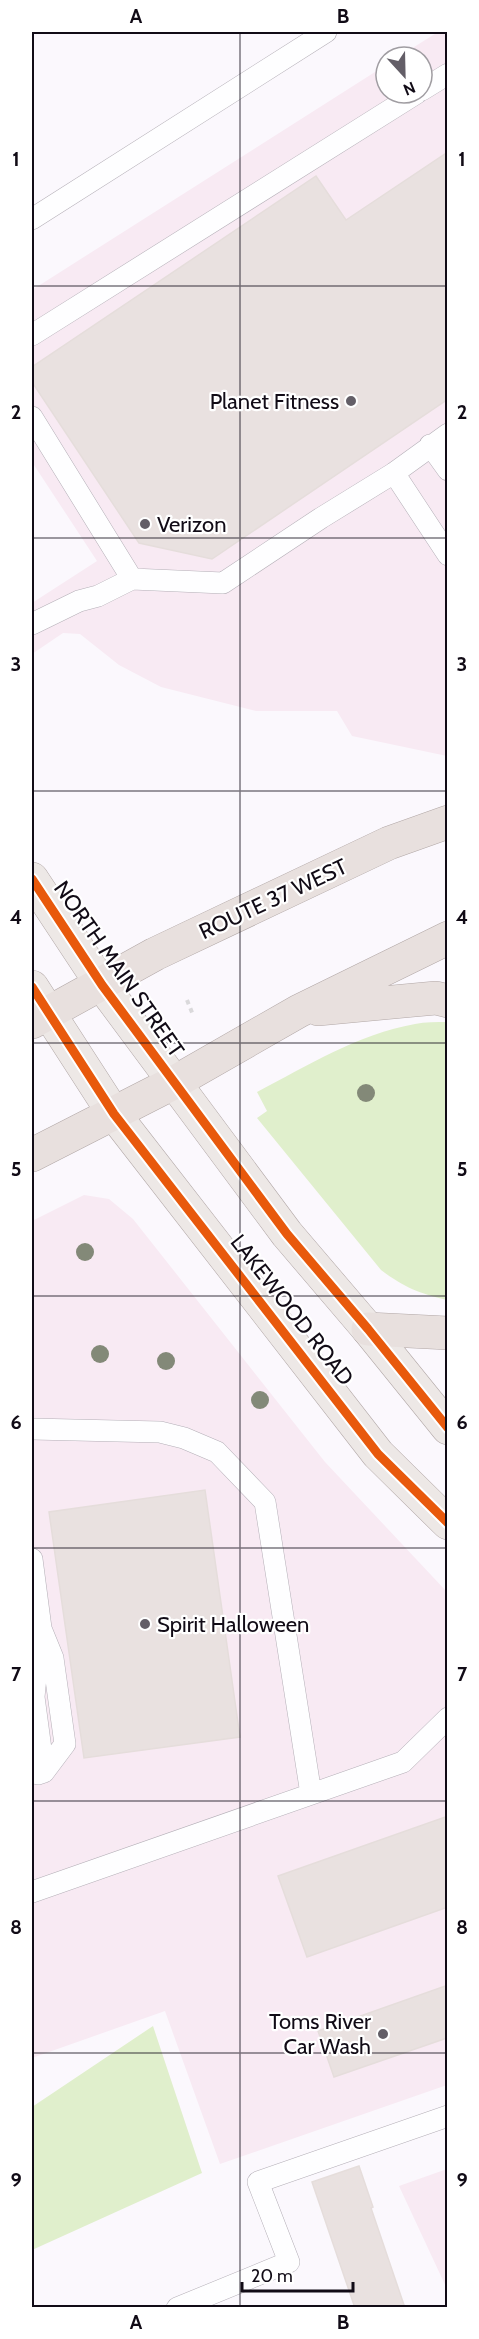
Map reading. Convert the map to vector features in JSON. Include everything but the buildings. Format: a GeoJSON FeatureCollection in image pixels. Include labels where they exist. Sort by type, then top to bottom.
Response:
{"type":"FeatureCollection","features":[{"type":"Feature","properties":{"kind":"highway","name":"ROUTE 37 WEST"},"geometry":{"type":"LineString","coordinates":[[37,1008],[102,985],[155,954],[389,843],[447,822]]}},
{"type":"Feature","properties":{"kind":"highway"},"geometry":{"type":"LineString","coordinates":[[32,1155],[175,1082],[299,1011],[447,938]]}},
{"type":"Feature","properties":{"kind":"highway"},"geometry":{"type":"LineString","coordinates":[[299,1011],[436,998],[447,1001]]}},
{"type":"Feature","properties":{"kind":"highway"},"geometry":{"type":"LineString","coordinates":[[368,1329],[447,1333]]}},
{"type":"Feature","properties":{"kind":"main road","name":"NORTH MAIN STREET"},"geometry":{"type":"LineString","coordinates":[[32,879],[102,985],[175,1082]]}},
{"type":"Feature","properties":{"kind":"main road"},"geometry":{"type":"LineString","coordinates":[[37,1008],[114,1114]]}},
{"type":"Feature","properties":{"kind":"main road","name":"LAKEWOOD ROAD"},"geometry":{"type":"LineString","coordinates":[[175,1082],[287,1234],[368,1329],[447,1428]]}},
{"type":"Feature","properties":{"kind":"main road","name":"LAKEWOOD ROAD"},"geometry":{"type":"LineString","coordinates":[[114,1114],[378,1454],[447,1523]]}},
{"type":"Feature","properties":{"kind":"lane"},"geometry":{"type":"LineString","coordinates":[[32,219],[326,32]]}},
{"type":"Feature","properties":{"kind":"lane"},"geometry":{"type":"LineString","coordinates":[[434,82],[447,74]]}},
{"type":"Feature","properties":{"kind":"lane"},"geometry":{"type":"LineString","coordinates":[[32,335],[398,105]]}},
{"type":"Feature","properties":{"kind":"lane"},"geometry":{"type":"LineString","coordinates":[[32,417],[132,579]]}},
{"type":"Feature","properties":{"kind":"lane"},"geometry":{"type":"LineString","coordinates":[[32,624],[132,579],[223,583],[394,473],[439,440],[447,470]]}},
{"type":"Feature","properties":{"kind":"lane"},"geometry":{"type":"LineString","coordinates":[[394,473],[447,555]]}},
{"type":"Feature","properties":{"kind":"lane"},"geometry":{"type":"LineString","coordinates":[[32,640],[80,601]]}},
{"type":"Feature","properties":{"kind":"lane"},"geometry":{"type":"LineString","coordinates":[[32,1429],[160,1432],[184,1438],[217,1452],[265,1502],[311,1794]]}},
{"type":"Feature","properties":{"kind":"lane"},"geometry":{"type":"LineString","coordinates":[[32,1559],[41,1628],[53,1658],[65,1744],[38,1774]]}},
{"type":"Feature","properties":{"kind":"lane"},"geometry":{"type":"LineString","coordinates":[[32,1892],[403,1761],[447,1718]]}},
{"type":"Feature","properties":{"kind":"lane"},"geometry":{"type":"LineString","coordinates":[[177,2307],[289,2262],[258,2182],[447,2116]]}},
{"type":"Feature","properties":{"kind":"path"},"geometry":{"type":"LineString","coordinates":[[187,1000],[194,1015]]}},
{"type":"Feature","properties":{"kind":"shaded area"},"geometry":{"type":"Polygon","coordinates":[[[438,32],[447,32],[447,756],[352,736],[337,711],[256,711],[161,687],[119,665],[80,634],[63,633],[32,654],[32,603],[97,561],[32,462],[32,290],[374,73],[374,105],[434,105],[434,45],[417,45],[438,32]]]}},
{"type":"Feature","properties":{"kind":"shaded area"},"geometry":{"type":"Polygon","coordinates":[[[84,1195],[109,1199],[133,1219],[325,1462],[447,1592],[447,2085],[220,2164],[165,2011],[32,2058],[32,1221],[84,1195]]]}},
{"type":"Feature","properties":{"kind":"shaded area"},"geometry":{"type":"Polygon","coordinates":[[[448,2169],[447,2289],[399,2186],[448,2169]]]}},
{"type":"Feature","properties":{"kind":"green space"},"geometry":{"type":"Polygon","coordinates":[[[448,1022],[447,1300],[412,1289],[381,1270],[257,1118],[267,1111],[257,1092],[333,1052],[373,1035],[415,1024],[448,1022]]]}},
{"type":"Feature","properties":{"kind":"green space"},"geometry":{"type":"Polygon","coordinates":[[[153,2026],[202,2173],[32,2250],[32,2107],[153,2026]]]}},
{"type":"Feature","properties":{"kind":"cycle path"},"geometry":{"type":"LineString","coordinates":[[32,879],[102,985],[287,1234],[448,1428]]}},
{"type":"Feature","properties":{"kind":"cycle path"},"geometry":{"type":"LineString","coordinates":[[32,987],[114,1114],[378,1454],[448,1523]]}},
{"type":"Feature","properties":{"kind":"place","name":"Planet Fitness"},"geometry":{"type":"Point","coordinates":[351,401]}},
{"type":"Feature","properties":{"kind":"place","name":"Verizon"},"geometry":{"type":"Point","coordinates":[145,524]}},
{"type":"Feature","properties":{"kind":"place","name":"Spirit Halloween"},"geometry":{"type":"Point","coordinates":[145,1624]}},
{"type":"Feature","properties":{"kind":"place","name":"Toms River Car Wash"},"geometry":{"type":"Point","coordinates":[383,2034]}}]}
